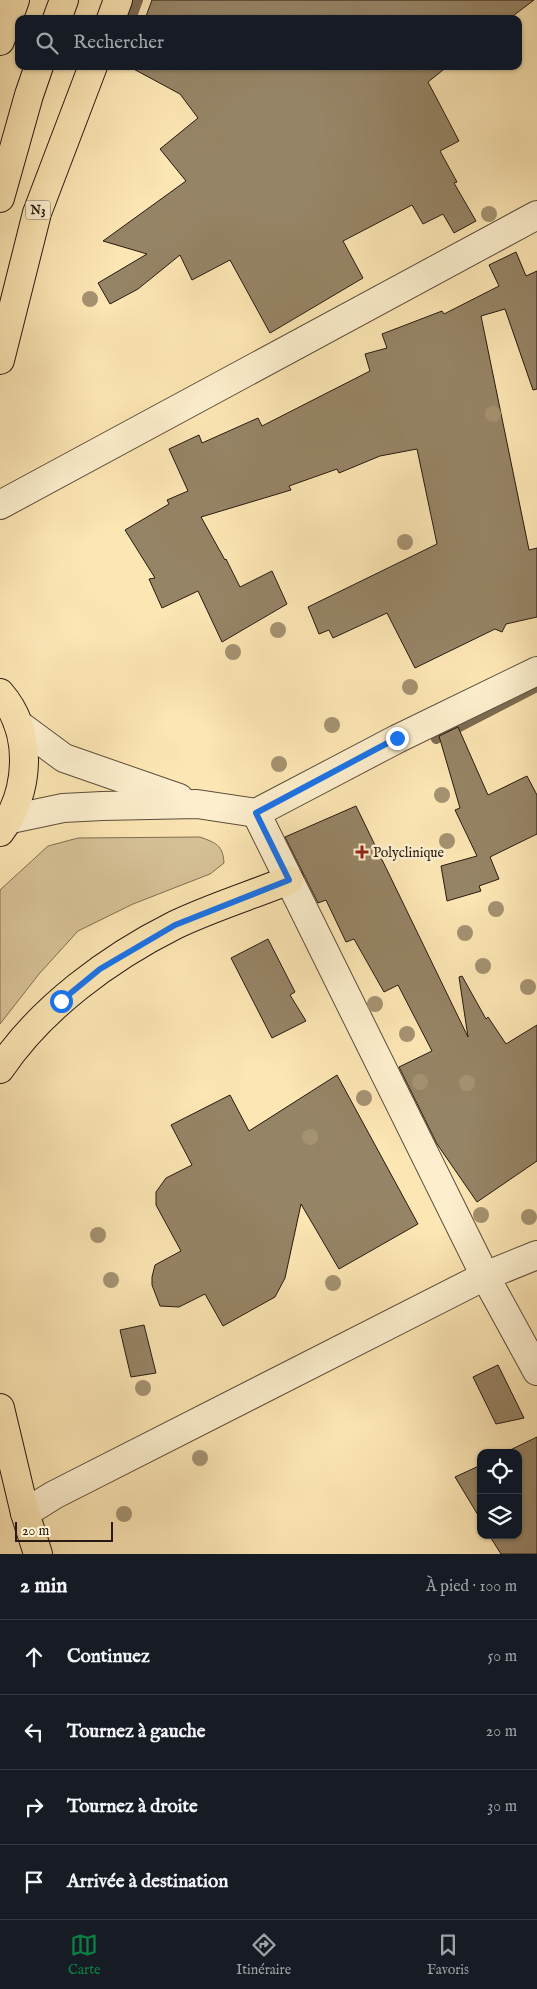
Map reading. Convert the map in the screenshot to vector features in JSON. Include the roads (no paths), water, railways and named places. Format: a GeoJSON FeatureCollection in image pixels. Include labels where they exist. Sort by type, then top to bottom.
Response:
{"type":"FeatureCollection","features":[{"type":"Feature","properties":{"kind":"main road"},"geometry":{"type":"LineString","coordinates":[[0,42],[15,0]]}},
{"type":"Feature","properties":{"kind":"main road"},"geometry":{"type":"LineString","coordinates":[[58,15],[64,0]]}},
{"type":"Feature","properties":{"kind":"main road"},"geometry":{"type":"LineString","coordinates":[[112,15],[118,0]]}},
{"type":"Feature","properties":{"kind":"main road"},"geometry":{"type":"LineString","coordinates":[[0,198],[38,70]]}},
{"type":"Feature","properties":{"kind":"main road","name":"N3"},"geometry":{"type":"LineString","coordinates":[[0,360],[37,213],[91,70]]}},
{"type":"Feature","properties":{"kind":"main road"},"geometry":{"type":"LineString","coordinates":[[0,693],[18,724],[25,756],[22,788],[5,825]]}},
{"type":"Feature","properties":{"kind":"main road"},"geometry":{"type":"LineString","coordinates":[[0,1069],[15,1047],[54,1007],[100,969],[175,925],[289,880]]}},
{"type":"Feature","properties":{"kind":"main road"},"geometry":{"type":"LineString","coordinates":[[0,1408],[25,1512],[38,1554]]}},
{"type":"Feature","properties":{"kind":"street"},"geometry":{"type":"LineString","coordinates":[[0,505],[537,215]]}},
{"type":"Feature","properties":{"kind":"street"},"geometry":{"type":"LineString","coordinates":[[5,825],[63,808],[102,806],[197,804],[256,813],[397,738],[537,671]]}},
{"type":"Feature","properties":{"kind":"street"},"geometry":{"type":"LineString","coordinates":[[18,724],[64,758],[197,804]]}},
{"type":"Feature","properties":{"kind":"street"},"geometry":{"type":"LineString","coordinates":[[256,813],[486,1276],[537,1371]]}},
{"type":"Feature","properties":{"kind":"street"},"geometry":{"type":"LineString","coordinates":[[25,1512],[63,1490],[486,1276],[537,1255]]}},
{"type":"Feature","properties":{"kind":"waterway"},"geometry":{"type":"LineString","coordinates":[[132,15],[138,0]]}},
{"type":"Feature","properties":{"kind":"waterway"},"geometry":{"type":"LineString","coordinates":[[436,739],[537,687]]}},
{"type":"Feature","properties":{"kind":"place","name":"Polyclinique"},"geometry":{"type":"Point","coordinates":[362,852]}}]}
